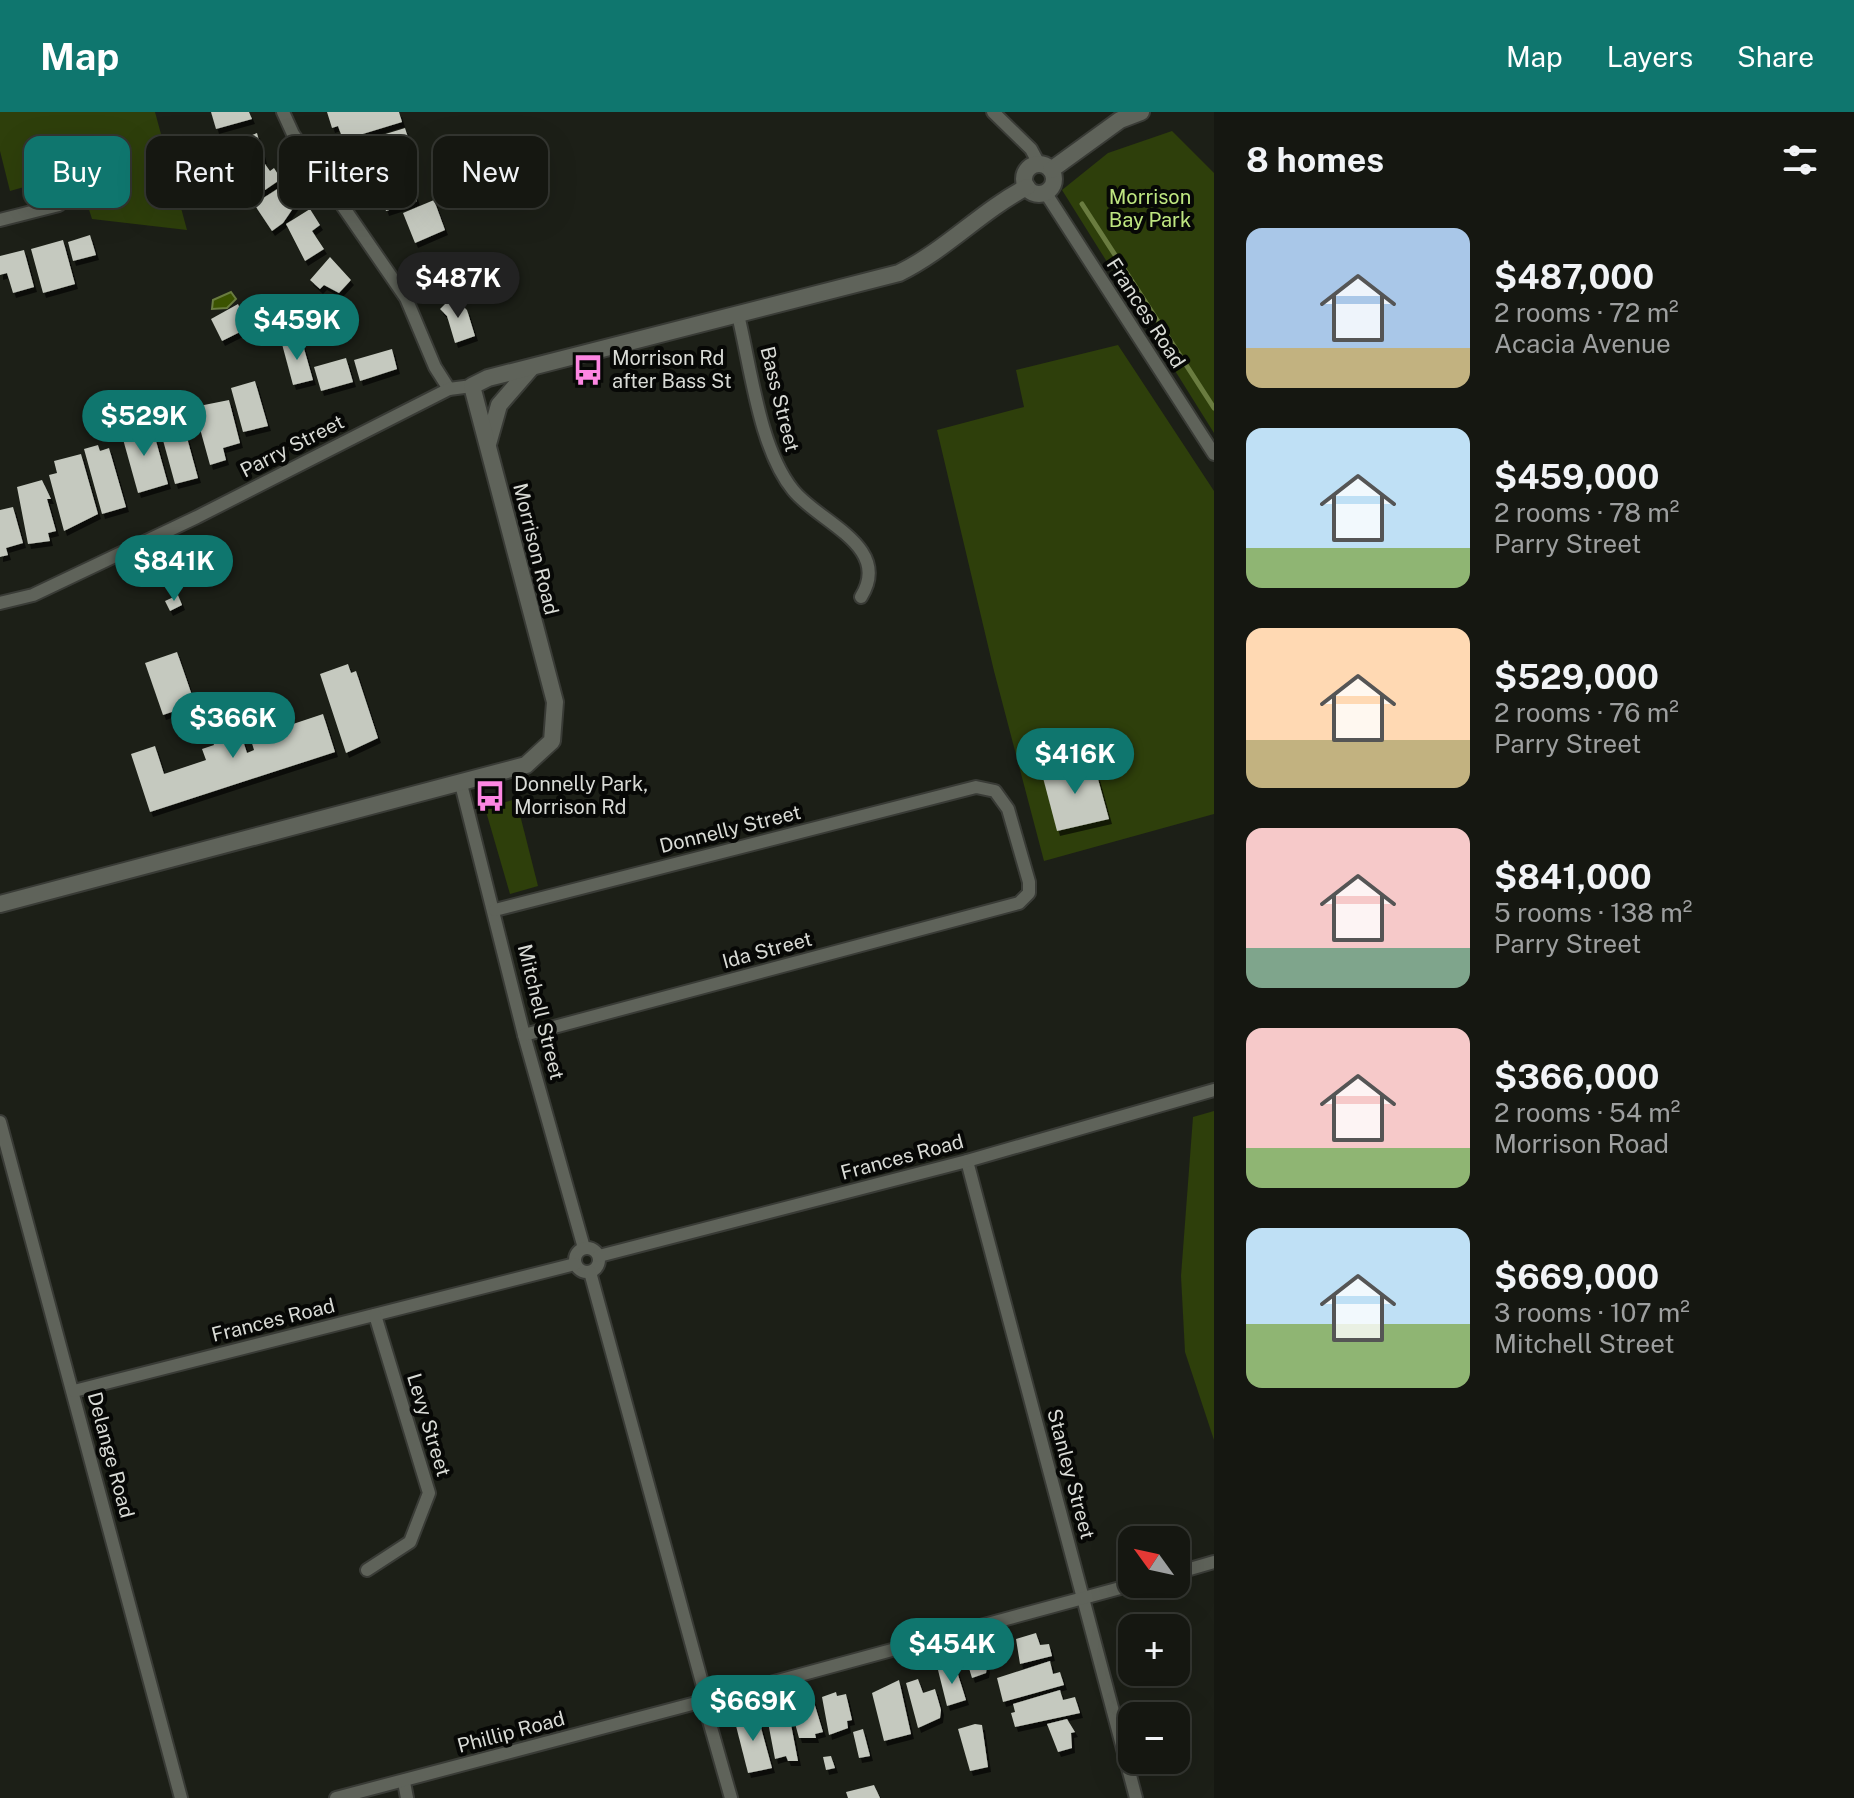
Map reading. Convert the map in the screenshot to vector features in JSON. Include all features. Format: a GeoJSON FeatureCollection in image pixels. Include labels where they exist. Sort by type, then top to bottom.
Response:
{"type":"FeatureCollection","features":[{"type":"Feature","properties":{"kind":"street"},"geometry":{"type":"LineString","coordinates":[[283,112],[293,134],[406,298],[435,367],[449,389]]}},
{"type":"Feature","properties":{"kind":"street"},"geometry":{"type":"LineString","coordinates":[[993,112],[1045,167],[1053,183],[1045,192],[1035,193],[1027,187],[1025,174],[1045,167],[1117,116],[1141,112]]}},
{"type":"Feature","properties":{"kind":"street"},"geometry":{"type":"LineString","coordinates":[[472,386],[479,381],[533,366],[899,273],[931,256],[1008,197],[1027,187]]}},
{"type":"Feature","properties":{"kind":"street","name":"Frances Road"},"geometry":{"type":"LineString","coordinates":[[1045,192],[1214,454]]}},
{"type":"Feature","properties":{"kind":"street"},"geometry":{"type":"LineString","coordinates":[[0,220],[47,208]]}},
{"type":"Feature","properties":{"kind":"street","name":"Bass Street"},"geometry":{"type":"LineString","coordinates":[[738,315],[774,463],[795,493],[846,533],[859,548],[868,563],[869,583],[861,597]]}},
{"type":"Feature","properties":{"kind":"street"},"geometry":{"type":"LineString","coordinates":[[488,444],[499,405],[533,366]]}},
{"type":"Feature","properties":{"kind":"street","name":"Parry Street"},"geometry":{"type":"LineString","coordinates":[[0,603],[33,595],[197,517],[449,389],[472,386]]}},
{"type":"Feature","properties":{"kind":"street","name":"Morrison Road"},"geometry":{"type":"LineString","coordinates":[[0,904],[526,765],[552,741],[557,716],[488,444],[481,431],[472,386]]}},
{"type":"Feature","properties":{"kind":"street","name":"Mitchell Street"},"geometry":{"type":"LineString","coordinates":[[461,784],[524,1035],[584,1248]]}},
{"type":"Feature","properties":{"kind":"street","name":"Donnelly Street"},"geometry":{"type":"LineString","coordinates":[[495,910],[976,787],[995,791],[1008,809],[1029,882],[1029,893],[1019,903]]}},
{"type":"Feature","properties":{"kind":"street","name":"Ida Street"},"geometry":{"type":"LineString","coordinates":[[524,1035],[1019,903]]}},
{"type":"Feature","properties":{"kind":"street","name":"Frances Road"},"geometry":{"type":"LineString","coordinates":[[599,1256],[967,1161],[1214,1090]]}},
{"type":"Feature","properties":{"kind":"street","name":"Delange Road"},"geometry":{"type":"LineString","coordinates":[[0,1122],[181,1798]]}},
{"type":"Feature","properties":{"kind":"street","name":"Stanley Street"},"geometry":{"type":"LineString","coordinates":[[967,1161],[1136,1798]]}},
{"type":"Feature","properties":{"kind":"street"},"geometry":{"type":"LineString","coordinates":[[584,1248],[592,1249],[599,1256],[598,1266],[590,1272],[580,1271],[575,1264],[577,1252],[584,1248]]}},
{"type":"Feature","properties":{"kind":"street","name":"Frances Road"},"geometry":{"type":"LineString","coordinates":[[74,1391],[575,1264]]}},
{"type":"Feature","properties":{"kind":"street"},"geometry":{"type":"LineString","coordinates":[[590,1272],[704,1690]]}},
{"type":"Feature","properties":{"kind":"street","name":"Levy Street"},"geometry":{"type":"LineString","coordinates":[[367,1570],[410,1542],[429,1493],[375,1315]]}},
{"type":"Feature","properties":{"kind":"street"},"geometry":{"type":"LineString","coordinates":[[1190,1569],[1214,1562]]}},
{"type":"Feature","properties":{"kind":"street"},"geometry":{"type":"LineString","coordinates":[[715,1698],[1118,1589]]}},
{"type":"Feature","properties":{"kind":"street"},"geometry":{"type":"LineString","coordinates":[[704,1690],[710,1691],[715,1698]]}},
{"type":"Feature","properties":{"kind":"street"},"geometry":{"type":"LineString","coordinates":[[704,1690],[697,1696],[731,1798]]}},
{"type":"Feature","properties":{"kind":"street"},"geometry":{"type":"LineString","coordinates":[[701,1706],[712,1707],[715,1698]]}},
{"type":"Feature","properties":{"kind":"street","name":"Phillip Road"},"geometry":{"type":"LineString","coordinates":[[336,1798],[701,1706]]}},
{"type":"Feature","properties":{"kind":"street"},"geometry":{"type":"LineString","coordinates":[[404,1782],[407,1798]]}},
{"type":"Feature","properties":{"kind":"green space"},"geometry":{"type":"Polygon","coordinates":[[[0,112],[155,112],[162,136],[146,136],[146,208],[181,208],[187,230],[92,219],[88,208],[130,208],[130,136],[24,136],[24,187],[10,191],[0,151],[0,112]]]}},
{"type":"Feature","properties":{"kind":"green space","name":"Morrison Bay Park"},"geometry":{"type":"Polygon","coordinates":[[[1172,131],[1214,173],[1214,433],[1062,190],[1108,153],[1172,131]]]}},
{"type":"Feature","properties":{"kind":"green space"},"geometry":{"type":"Polygon","coordinates":[[[1118,345],[1214,491],[1214,814],[1044,861],[994,671],[937,430],[1024,407],[1016,370],[1118,345]]]}},
{"type":"Feature","properties":{"kind":"green space"},"geometry":{"type":"Polygon","coordinates":[[[516,799],[538,886],[510,894],[485,808],[516,799]]]}},
{"type":"Feature","properties":{"kind":"green space"},"geometry":{"type":"Polygon","coordinates":[[[1214,1111],[1214,1440],[1185,1352],[1181,1276],[1193,1117],[1214,1111]]]}},
{"type":"Feature","properties":{"kind":"shaded area"},"geometry":{"type":"Polygon","coordinates":[[[231,292],[236,299],[227,308],[212,309],[213,300],[231,292]]]}},
{"type":"Feature","properties":{"kind":"building"},"geometry":{"type":"Polygon","coordinates":[[[211,112],[249,112],[252,119],[216,129],[211,112]]]}},
{"type":"Feature","properties":{"kind":"building"},"geometry":{"type":"Polygon","coordinates":[[[327,112],[399,112],[402,122],[356,136],[342,136],[338,126],[332,128],[327,112]]]}},
{"type":"Feature","properties":{"kind":"building"},"geometry":{"type":"Polygon","coordinates":[[[405,128],[408,136],[379,136],[405,128]]]}},
{"type":"Feature","properties":{"kind":"building"},"geometry":{"type":"Polygon","coordinates":[[[263,165],[270,171],[274,168],[279,180],[263,191],[263,165]]]}},
{"type":"Feature","properties":{"kind":"building"},"geometry":{"type":"Polygon","coordinates":[[[279,188],[279,208],[293,208],[283,223],[272,231],[257,208],[263,208],[263,198],[279,188]]]}},
{"type":"Feature","properties":{"kind":"building"},"geometry":{"type":"Polygon","coordinates":[[[433,200],[433,208],[437,208],[445,230],[415,243],[403,213],[433,200]]]}},
{"type":"Feature","properties":{"kind":"building"},"geometry":{"type":"Polygon","coordinates":[[[310,209],[320,225],[312,231],[324,249],[305,261],[286,224],[310,209]]]}},
{"type":"Feature","properties":{"kind":"building"},"geometry":{"type":"Polygon","coordinates":[[[90,235],[96,255],[73,261],[68,242],[90,235]]]}},
{"type":"Feature","properties":{"kind":"building"},"geometry":{"type":"Polygon","coordinates":[[[63,240],[75,284],[43,293],[31,249],[63,240]]]}},
{"type":"Feature","properties":{"kind":"building"},"geometry":{"type":"Polygon","coordinates":[[[24,250],[34,287],[13,293],[7,273],[0,275],[0,256],[24,250]]]}},
{"type":"Feature","properties":{"kind":"building"},"geometry":{"type":"Polygon","coordinates":[[[330,257],[351,280],[339,293],[324,285],[320,289],[310,280],[330,257]]]}},
{"type":"Feature","properties":{"kind":"building"},"geometry":{"type":"Polygon","coordinates":[[[453,296],[467,310],[475,336],[455,343],[447,316],[440,309],[453,296]]]}},
{"type":"Feature","properties":{"kind":"building"},"geometry":{"type":"Polygon","coordinates":[[[238,304],[250,327],[222,341],[211,319],[238,304]]]}},
{"type":"Feature","properties":{"kind":"building"},"geometry":{"type":"Polygon","coordinates":[[[301,338],[313,380],[293,385],[282,344],[301,338]]]}},
{"type":"Feature","properties":{"kind":"building"},"geometry":{"type":"Polygon","coordinates":[[[392,349],[397,369],[360,381],[354,360],[392,349]]]}},
{"type":"Feature","properties":{"kind":"building"},"geometry":{"type":"Polygon","coordinates":[[[346,358],[353,382],[321,391],[314,367],[346,358]]]}},
{"type":"Feature","properties":{"kind":"building"},"geometry":{"type":"Polygon","coordinates":[[[255,381],[268,426],[243,432],[231,388],[255,381]]]}},
{"type":"Feature","properties":{"kind":"building"},"geometry":{"type":"Polygon","coordinates":[[[229,400],[240,443],[223,448],[226,460],[210,465],[194,407],[229,400]]]}},
{"type":"Feature","properties":{"kind":"building"},"geometry":{"type":"Polygon","coordinates":[[[181,416],[198,478],[175,484],[158,422],[181,416]]]}},
{"type":"Feature","properties":{"kind":"building"},"geometry":{"type":"Polygon","coordinates":[[[151,423],[168,484],[138,493],[121,432],[151,423]]]}},
{"type":"Feature","properties":{"kind":"building"},"geometry":{"type":"Polygon","coordinates":[[[98,445],[100,451],[109,448],[126,507],[102,514],[84,449],[98,445]]]}},
{"type":"Feature","properties":{"kind":"building"},"geometry":{"type":"Polygon","coordinates":[[[81,454],[98,514],[64,531],[49,475],[57,473],[54,461],[81,454]]]}},
{"type":"Feature","properties":{"kind":"building"},"geometry":{"type":"Polygon","coordinates":[[[42,480],[51,499],[47,499],[56,531],[48,533],[50,541],[28,544],[17,487],[42,480]]]}},
{"type":"Feature","properties":{"kind":"building"},"geometry":{"type":"Polygon","coordinates":[[[13,507],[23,543],[6,548],[8,555],[0,557],[0,510],[13,507]]]}},
{"type":"Feature","properties":{"kind":"building"},"geometry":{"type":"Polygon","coordinates":[[[178,595],[182,605],[170,611],[165,601],[178,595]]]}},
{"type":"Feature","properties":{"kind":"building"},"geometry":{"type":"Polygon","coordinates":[[[177,652],[195,704],[163,715],[145,663],[177,652]]]}},
{"type":"Feature","properties":{"kind":"building"},"geometry":{"type":"Polygon","coordinates":[[[348,664],[351,673],[356,671],[378,738],[346,753],[320,674],[348,664]]]}},
{"type":"Feature","properties":{"kind":"building"},"geometry":{"type":"Polygon","coordinates":[[[323,714],[335,752],[150,812],[131,754],[155,746],[164,774],[206,760],[202,749],[214,745],[209,731],[237,722],[247,753],[254,750],[247,727],[274,718],[278,729],[323,714]]]}},
{"type":"Feature","properties":{"kind":"building"},"geometry":{"type":"Polygon","coordinates":[[[1093,761],[1109,819],[1057,831],[1042,774],[1093,761]]]}},
{"type":"Feature","properties":{"kind":"building"},"geometry":{"type":"Polygon","coordinates":[[[1036,1633],[1040,1645],[1049,1644],[1052,1656],[1020,1664],[1016,1639],[1036,1633]]]}},
{"type":"Feature","properties":{"kind":"building"},"geometry":{"type":"Polygon","coordinates":[[[973,1649],[975,1653],[983,1652],[987,1667],[986,1673],[972,1678],[964,1652],[973,1649]]]}},
{"type":"Feature","properties":{"kind":"building"},"geometry":{"type":"Polygon","coordinates":[[[1050,1661],[1053,1674],[1060,1672],[1064,1685],[1003,1702],[997,1678],[1050,1661]]]}},
{"type":"Feature","properties":{"kind":"building"},"geometry":{"type":"Polygon","coordinates":[[[955,1665],[966,1700],[947,1706],[938,1670],[955,1665]]]}},
{"type":"Feature","properties":{"kind":"building"},"geometry":{"type":"Polygon","coordinates":[[[918,1679],[923,1693],[935,1689],[941,1710],[940,1718],[918,1728],[906,1683],[918,1679]]]}},
{"type":"Feature","properties":{"kind":"building"},"geometry":{"type":"Polygon","coordinates":[[[899,1680],[911,1734],[884,1741],[872,1693],[899,1680]]]}},
{"type":"Feature","properties":{"kind":"building"},"geometry":{"type":"Polygon","coordinates":[[[1060,1690],[1063,1700],[1075,1697],[1080,1713],[1015,1727],[1011,1713],[1015,1712],[1013,1704],[1060,1690]]]}},
{"type":"Feature","properties":{"kind":"building"},"geometry":{"type":"Polygon","coordinates":[[[836,1692],[837,1696],[846,1694],[852,1720],[847,1721],[848,1728],[829,1735],[822,1697],[836,1692]]]}},
{"type":"Feature","properties":{"kind":"building"},"geometry":{"type":"Polygon","coordinates":[[[813,1699],[823,1732],[815,1734],[816,1738],[799,1738],[790,1705],[813,1699]]]}},
{"type":"Feature","properties":{"kind":"building"},"geometry":{"type":"Polygon","coordinates":[[[757,1713],[772,1768],[748,1773],[734,1718],[757,1713]]]}},
{"type":"Feature","properties":{"kind":"building"},"geometry":{"type":"Polygon","coordinates":[[[789,1714],[798,1761],[788,1761],[786,1756],[775,1759],[767,1717],[789,1714]]]}},
{"type":"Feature","properties":{"kind":"building"},"geometry":{"type":"Polygon","coordinates":[[[1067,1719],[1075,1732],[1071,1733],[1072,1748],[1058,1752],[1047,1724],[1067,1719]]]}},
{"type":"Feature","properties":{"kind":"building"},"geometry":{"type":"Polygon","coordinates":[[[982,1725],[988,1767],[970,1771],[958,1729],[982,1725]]]}},
{"type":"Feature","properties":{"kind":"building"},"geometry":{"type":"Polygon","coordinates":[[[863,1729],[870,1756],[859,1758],[853,1732],[863,1729]]]}},
{"type":"Feature","properties":{"kind":"building"},"geometry":{"type":"Polygon","coordinates":[[[831,1756],[835,1768],[826,1770],[823,1757],[831,1756]]]}},
{"type":"Feature","properties":{"kind":"building"},"geometry":{"type":"Polygon","coordinates":[[[874,1785],[880,1798],[848,1798],[846,1792],[874,1785]]]}},
{"type":"Feature","properties":{"kind":"waterway"},"geometry":{"type":"LineString","coordinates":[[1082,204],[1214,408]]}},
{"type":"Feature","properties":{"kind":"place","name":"Morrison Rd after Bass St"},"geometry":{"type":"Point","coordinates":[588,370]}},
{"type":"Feature","properties":{"kind":"place","name":"Donnelly Park, Morrison Rd"},"geometry":{"type":"Point","coordinates":[490,796]}}]}
